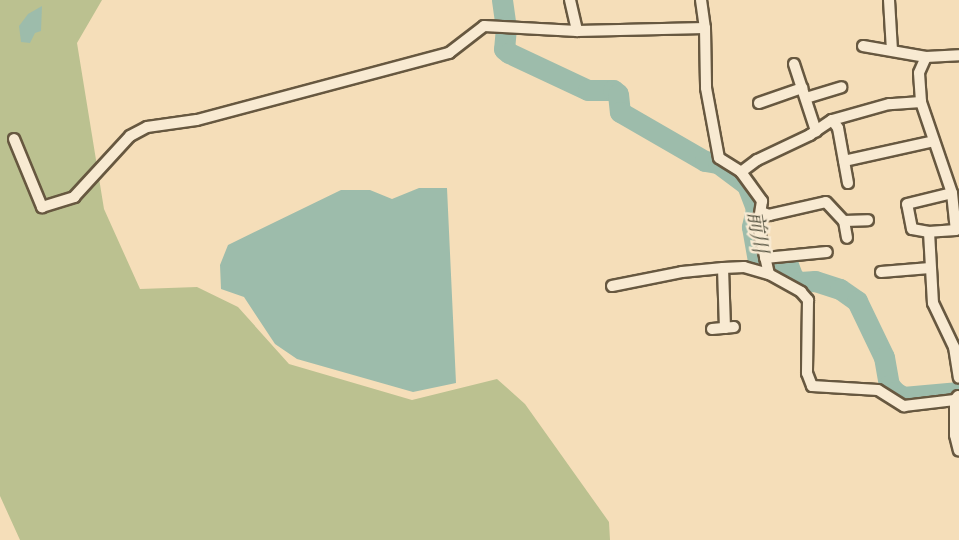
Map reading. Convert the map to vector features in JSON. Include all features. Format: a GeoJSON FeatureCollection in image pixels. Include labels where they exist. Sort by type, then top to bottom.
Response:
{"type":"FeatureCollection","features":[{"type":"Feature","properties":{"kind":"street"},"geometry":{"type":"LineString","coordinates":[[570,0],[577,31]]}},
{"type":"Feature","properties":{"kind":"street"},"geometry":{"type":"LineString","coordinates":[[701,0],[705,28],[706,88],[719,158],[741,172],[762,201],[758,226],[769,274]]}},
{"type":"Feature","properties":{"kind":"street"},"geometry":{"type":"LineString","coordinates":[[889,0],[892,50]]}},
{"type":"Feature","properties":{"kind":"street"},"geometry":{"type":"LineString","coordinates":[[14,139],[41,207],[74,197],[130,136],[147,127],[197,120],[449,53],[484,26],[577,31],[705,28]]}},
{"type":"Feature","properties":{"kind":"street"},"geometry":{"type":"LineString","coordinates":[[863,46],[926,57],[959,55]]}},
{"type":"Feature","properties":{"kind":"street"},"geometry":{"type":"LineString","coordinates":[[926,57],[919,73],[921,102],[951,193],[956,230],[929,233],[912,229],[907,204],[951,193]]}},
{"type":"Feature","properties":{"kind":"street"},"geometry":{"type":"LineString","coordinates":[[794,64],[816,131]]}},
{"type":"Feature","properties":{"kind":"street"},"geometry":{"type":"LineString","coordinates":[[759,103],[841,87]]}},
{"type":"Feature","properties":{"kind":"street"},"geometry":{"type":"LineString","coordinates":[[741,172],[757,160],[816,131],[832,120],[889,104],[921,102]]}},
{"type":"Feature","properties":{"kind":"street"},"geometry":{"type":"LineString","coordinates":[[832,120],[838,128],[848,183]]}},
{"type":"Feature","properties":{"kind":"street"},"geometry":{"type":"LineString","coordinates":[[844,161],[934,141]]}},
{"type":"Feature","properties":{"kind":"street"},"geometry":{"type":"LineString","coordinates":[[761,212],[769,215],[826,202],[844,221],[847,239]]}},
{"type":"Feature","properties":{"kind":"street"},"geometry":{"type":"LineString","coordinates":[[844,221],[868,220]]}},
{"type":"Feature","properties":{"kind":"street"},"geometry":{"type":"LineString","coordinates":[[929,233],[933,303],[954,347],[959,378]]}},
{"type":"Feature","properties":{"kind":"street"},"geometry":{"type":"LineString","coordinates":[[765,258],[827,252]]}},
{"type":"Feature","properties":{"kind":"street"},"geometry":{"type":"LineString","coordinates":[[612,286],[682,272],[723,268],[744,267],[769,274],[801,292],[808,300],[807,373],[812,386],[878,390],[904,406],[957,398],[959,451]]}},
{"type":"Feature","properties":{"kind":"street"},"geometry":{"type":"LineString","coordinates":[[712,329],[730,328],[723,268]]}},
{"type":"Feature","properties":{"kind":"street"},"geometry":{"type":"LineString","coordinates":[[881,272],[930,268]]}},
{"type":"Feature","properties":{"kind":"green space"},"geometry":{"type":"Polygon","coordinates":[[[0,0],[102,0],[77,43],[104,209],[140,289],[197,287],[238,307],[289,364],[412,400],[497,379],[525,404],[609,522],[610,540],[20,540],[0,496],[0,0]]]}},
{"type":"Feature","properties":{"kind":"shaded area"},"geometry":{"type":"Polygon","coordinates":[[[42,6],[41,31],[35,33],[30,43],[21,42],[19,26],[28,14],[42,6]]]}},
{"type":"Feature","properties":{"kind":"shaded area"},"geometry":{"type":"Polygon","coordinates":[[[419,188],[447,188],[456,383],[413,392],[297,359],[275,344],[244,297],[221,289],[220,265],[228,245],[341,190],[370,190],[392,199],[419,188]]]}},
{"type":"Feature","properties":{"kind":"waterway","name":"前川"},"geometry":{"type":"LineString","coordinates":[[502,0],[506,27],[504,49],[509,53],[588,90],[613,90],[618,94],[620,112],[705,161],[718,163],[747,185],[756,209],[752,227],[758,260],[772,265],[788,265],[793,278],[800,282],[815,281],[840,289],[857,301],[884,357],[889,385],[895,392],[903,397],[959,392]]}}]}
